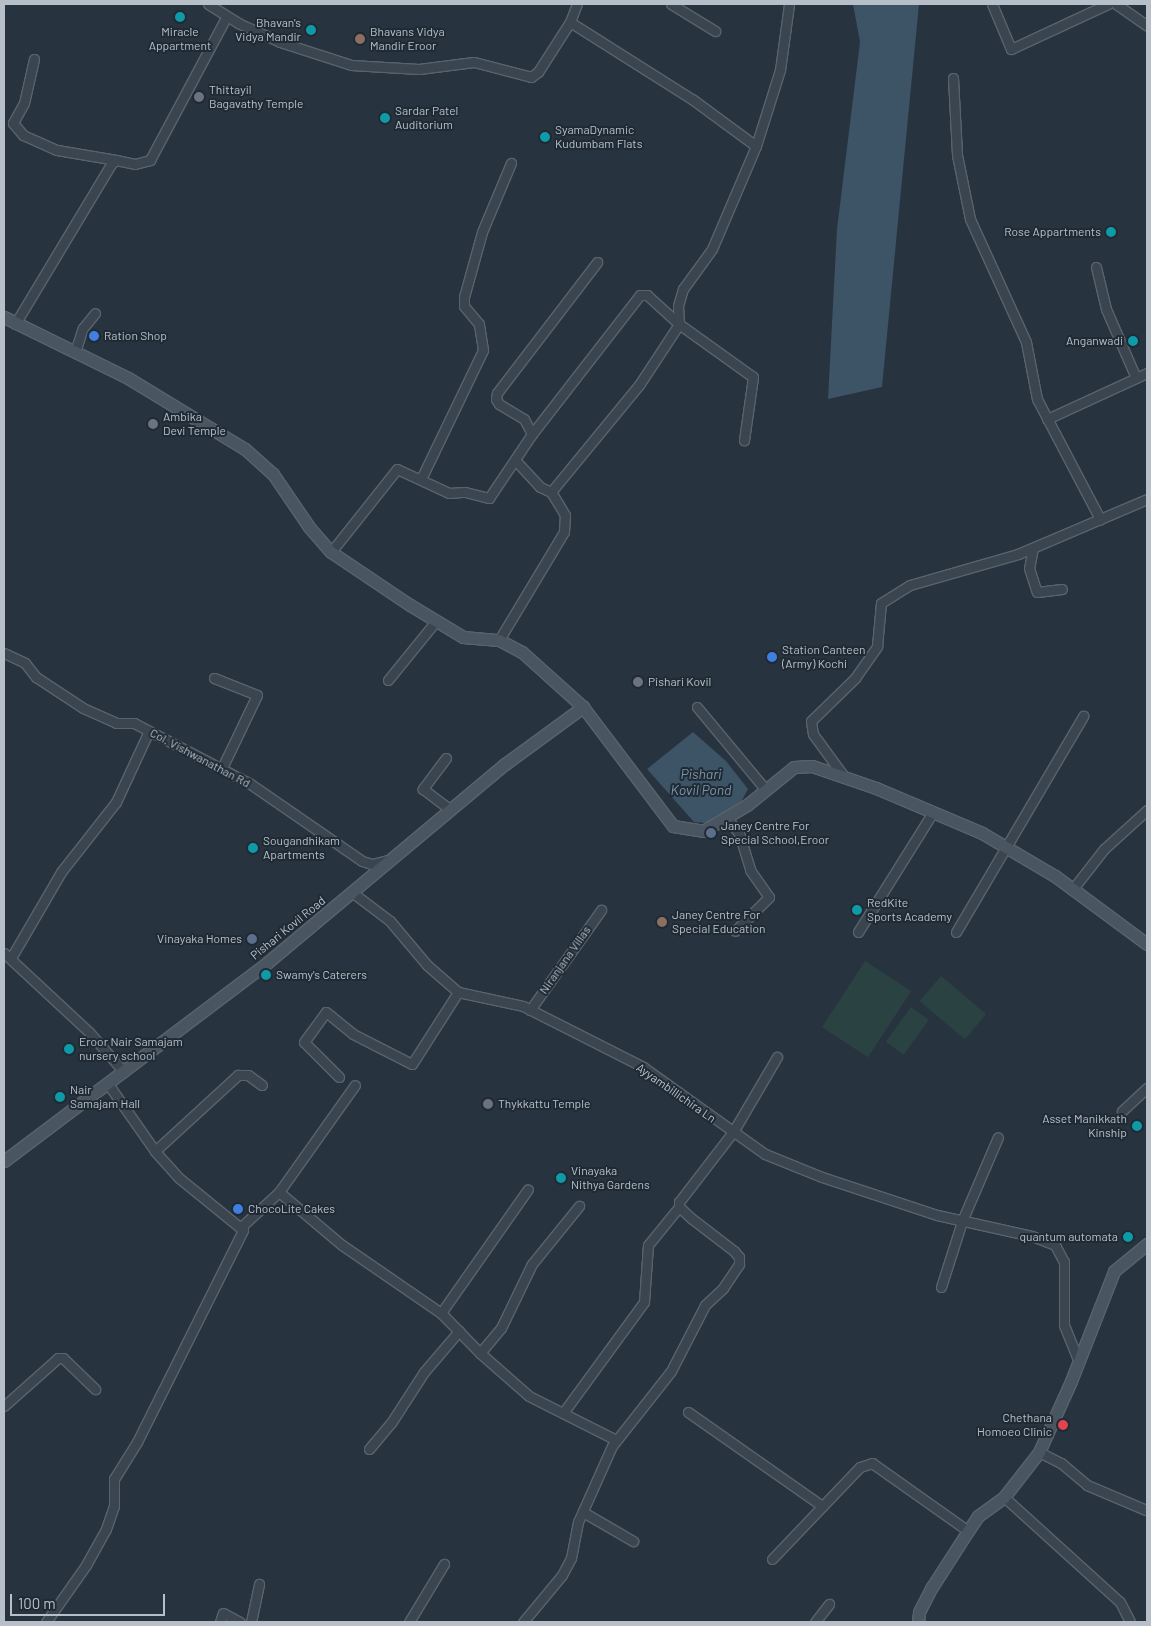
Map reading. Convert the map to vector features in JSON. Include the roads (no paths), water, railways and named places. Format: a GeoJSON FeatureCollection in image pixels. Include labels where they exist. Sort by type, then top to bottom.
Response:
{"type":"FeatureCollection","features":[{"type":"Feature","properties":{"kind":"street"},"geometry":{"type":"LineString","coordinates":[[208,4],[227,16],[280,42],[351,65],[419,69],[474,62],[531,77],[538,72],[570,22],[578,4]]}},
{"type":"Feature","properties":{"kind":"street"},"geometry":{"type":"LineString","coordinates":[[671,4],[716,31]]}},
{"type":"Feature","properties":{"kind":"street"},"geometry":{"type":"LineString","coordinates":[[551,492],[639,385],[679,324],[678,306],[683,289],[712,249],[756,146],[780,70],[789,4]]}},
{"type":"Feature","properties":{"kind":"street"},"geometry":{"type":"LineString","coordinates":[[992,4],[1011,50],[1108,4]]}},
{"type":"Feature","properties":{"kind":"street"},"geometry":{"type":"LineString","coordinates":[[1116,4],[1147,26]]}},
{"type":"Feature","properties":{"kind":"street"},"geometry":{"type":"LineString","coordinates":[[34,59],[24,103],[13,123],[23,135],[57,150],[135,164],[150,160],[227,16]]}},
{"type":"Feature","properties":{"kind":"street"},"geometry":{"type":"LineString","coordinates":[[570,22],[692,99],[756,146]]}},
{"type":"Feature","properties":{"kind":"street"},"geometry":{"type":"LineString","coordinates":[[953,78],[957,155],[970,220],[1026,342],[1037,399],[1100,519]]}},
{"type":"Feature","properties":{"kind":"street"},"geometry":{"type":"LineString","coordinates":[[15,324],[116,160]]}},
{"type":"Feature","properties":{"kind":"street"},"geometry":{"type":"LineString","coordinates":[[421,479],[483,350],[479,324],[464,306],[464,298],[476,265],[482,232],[511,164]]}},
{"type":"Feature","properties":{"kind":"street"},"geometry":{"type":"LineString","coordinates":[[532,434],[524,419],[499,404],[496,399],[497,393],[597,262]]}},
{"type":"Feature","properties":{"kind":"street"},"geometry":{"type":"LineString","coordinates":[[1096,267],[1106,309],[1136,378]]}},
{"type":"Feature","properties":{"kind":"street"},"geometry":{"type":"LineString","coordinates":[[331,552],[397,469],[449,493],[465,492],[489,498],[532,434],[640,296],[647,295],[679,324],[754,377],[744,440]]}},
{"type":"Feature","properties":{"kind":"street"},"geometry":{"type":"LineString","coordinates":[[74,352],[83,328],[95,313]]}},
{"type":"Feature","properties":{"kind":"street"},"geometry":{"type":"LineString","coordinates":[[4,317],[128,378],[245,449],[273,474],[309,527],[331,552],[463,637],[499,640],[538,664],[583,707],[673,826],[703,831],[726,818],[766,790],[794,767],[812,766],[933,812],[1005,846],[1072,890],[1147,944]]}},
{"type":"Feature","properties":{"kind":"street"},"geometry":{"type":"LineString","coordinates":[[1047,419],[1147,373]]}},
{"type":"Feature","properties":{"kind":"street"},"geometry":{"type":"LineString","coordinates":[[499,640],[564,532],[565,515],[551,492],[540,487],[514,460]]}},
{"type":"Feature","properties":{"kind":"street"},"geometry":{"type":"LineString","coordinates":[[845,778],[813,734],[811,721],[855,678],[877,646],[881,603],[910,586],[1033,548],[1147,499]]}},
{"type":"Feature","properties":{"kind":"street"},"geometry":{"type":"LineString","coordinates":[[1033,548],[1029,568],[1037,592],[1062,589]]}},
{"type":"Feature","properties":{"kind":"street"},"geometry":{"type":"LineString","coordinates":[[388,680],[436,621]]}},
{"type":"Feature","properties":{"kind":"street","name":"Col. Vishwanathan Rd"},"geometry":{"type":"LineString","coordinates":[[4,653],[25,663],[36,677],[82,708],[116,723],[134,723],[222,768],[349,849],[362,861],[372,864],[393,859]]}},
{"type":"Feature","properties":{"kind":"street"},"geometry":{"type":"LineString","coordinates":[[214,678],[257,695],[222,768]]}},
{"type":"Feature","properties":{"kind":"street","name":"Pishari Kovil Road"},"geometry":{"type":"LineString","coordinates":[[4,1160],[124,1072],[268,962],[505,764],[583,707]]}},
{"type":"Feature","properties":{"kind":"street"},"geometry":{"type":"LineString","coordinates":[[697,707],[766,790]]}},
{"type":"Feature","properties":{"kind":"street"},"geometry":{"type":"LineString","coordinates":[[956,932],[1083,716]]}},
{"type":"Feature","properties":{"kind":"street"},"geometry":{"type":"LineString","coordinates":[[124,1072],[89,1032],[7,955],[61,872],[116,802],[149,731]]}},
{"type":"Feature","properties":{"kind":"street"},"geometry":{"type":"LineString","coordinates":[[446,758],[423,789],[451,810]]}},
{"type":"Feature","properties":{"kind":"street"},"geometry":{"type":"LineString","coordinates":[[1072,890],[1104,849],[1147,810]]}},
{"type":"Feature","properties":{"kind":"street"},"geometry":{"type":"LineString","coordinates":[[858,932],[933,812]]}},
{"type":"Feature","properties":{"kind":"street"},"geometry":{"type":"LineString","coordinates":[[726,818],[739,833],[750,870],[769,896],[735,932]]}},
{"type":"Feature","properties":{"kind":"street","name":"Ayyambillichira Ln"},"geometry":{"type":"LineString","coordinates":[[352,892],[390,921],[427,965],[458,992],[530,1010],[643,1067],[765,1154],[822,1177],[962,1221],[1032,1236],[1055,1245],[1064,1262],[1064,1325],[1078,1360]]}},
{"type":"Feature","properties":{"kind":"street","name":"Niranjana Villas"},"geometry":{"type":"LineString","coordinates":[[530,1010],[601,910]]}},
{"type":"Feature","properties":{"kind":"street"},"geometry":{"type":"LineString","coordinates":[[339,1077],[304,1042],[326,1012],[353,1034],[412,1064],[458,992]]}},
{"type":"Feature","properties":{"kind":"street"},"geometry":{"type":"LineString","coordinates":[[563,1413],[644,1302],[648,1245],[679,1206],[681,1199],[732,1132],[777,1057]]}},
{"type":"Feature","properties":{"kind":"street"},"geometry":{"type":"LineString","coordinates":[[155,1150],[238,1075],[248,1075],[262,1085]]}},
{"type":"Feature","properties":{"kind":"street"},"geometry":{"type":"LineString","coordinates":[[46,1622],[86,1566],[106,1529],[114,1506],[114,1479],[162,1395],[243,1234],[241,1227],[193,1191],[155,1150],[108,1084]]}},
{"type":"Feature","properties":{"kind":"street"},"geometry":{"type":"LineString","coordinates":[[241,1227],[280,1192],[355,1085]]}},
{"type":"Feature","properties":{"kind":"street"},"geometry":{"type":"LineString","coordinates":[[1122,1111],[1147,1088]]}},
{"type":"Feature","properties":{"kind":"street"},"geometry":{"type":"LineString","coordinates":[[941,1286],[962,1221],[998,1136]]}},
{"type":"Feature","properties":{"kind":"street"},"geometry":{"type":"LineString","coordinates":[[441,1313],[528,1189]]}},
{"type":"Feature","properties":{"kind":"street"},"geometry":{"type":"LineString","coordinates":[[280,1192],[342,1246],[441,1313],[480,1353],[529,1396],[616,1440]]}},
{"type":"Feature","properties":{"kind":"street"},"geometry":{"type":"LineString","coordinates":[[480,1353],[501,1328],[532,1264],[579,1206]]}},
{"type":"Feature","properties":{"kind":"street"},"geometry":{"type":"LineString","coordinates":[[523,1622],[562,1575],[571,1558],[583,1512],[616,1440],[670,1371],[705,1305],[723,1288],[739,1264],[739,1257],[734,1251],[679,1206]]}},
{"type":"Feature","properties":{"kind":"street"},"geometry":{"type":"LineString","coordinates":[[919,1622],[932,1587],[978,1516],[1004,1497],[1039,1452],[1114,1271],[1147,1244]]}},
{"type":"Feature","properties":{"kind":"street"},"geometry":{"type":"LineString","coordinates":[[369,1449],[391,1422],[424,1372],[459,1331]]}},
{"type":"Feature","properties":{"kind":"street"},"geometry":{"type":"LineString","coordinates":[[4,1406],[58,1358],[63,1358],[95,1389]]}},
{"type":"Feature","properties":{"kind":"street"},"geometry":{"type":"LineString","coordinates":[[688,1412],[822,1506]]}},
{"type":"Feature","properties":{"kind":"street"},"geometry":{"type":"LineString","coordinates":[[1039,1452],[1060,1463],[1087,1485],[1146,1510]]}},
{"type":"Feature","properties":{"kind":"street"},"geometry":{"type":"LineString","coordinates":[[772,1560],[860,1467],[872,1463],[968,1531]]}},
{"type":"Feature","properties":{"kind":"street"},"geometry":{"type":"LineString","coordinates":[[1004,1497],[1120,1602],[1130,1622]]}},
{"type":"Feature","properties":{"kind":"street"},"geometry":{"type":"LineString","coordinates":[[583,1512],[633,1541]]}},
{"type":"Feature","properties":{"kind":"street"},"geometry":{"type":"LineString","coordinates":[[410,1622],[444,1564]]}},
{"type":"Feature","properties":{"kind":"street"},"geometry":{"type":"LineString","coordinates":[[251,1622],[259,1584]]}},
{"type":"Feature","properties":{"kind":"street"},"geometry":{"type":"LineString","coordinates":[[815,1622],[829,1604]]}},
{"type":"Feature","properties":{"kind":"street"},"geometry":{"type":"LineString","coordinates":[[220,1622],[223,1613],[240,1622]]}},
{"type":"Feature","properties":{"kind":"water"},"geometry":{"type":"Polygon","coordinates":[[[853,4],[919,4],[882,387],[828,399],[837,229],[860,42],[853,4]]]}},
{"type":"Feature","properties":{"kind":"water","name":"Pishari Kovil Pond"},"geometry":{"type":"Polygon","coordinates":[[[693,732],[726,761],[748,789],[741,802],[707,823],[694,822],[647,769],[693,732]]]}},
{"type":"Feature","properties":{"kind":"place","name":"Miracle Appartment"},"geometry":{"type":"Point","coordinates":[180,17]}},
{"type":"Feature","properties":{"kind":"place","name":"Bhavan's Vidya Mandir"},"geometry":{"type":"Point","coordinates":[311,30]}},
{"type":"Feature","properties":{"kind":"place","name":"Bhavans Vidya Mandir Eroor"},"geometry":{"type":"Point","coordinates":[360,39]}},
{"type":"Feature","properties":{"kind":"place","name":"Thittayil Bagavathy Temple"},"geometry":{"type":"Point","coordinates":[199,97]}},
{"type":"Feature","properties":{"kind":"place","name":"Sardar Patel Auditorium"},"geometry":{"type":"Point","coordinates":[385,118]}},
{"type":"Feature","properties":{"kind":"place","name":"SyamaDynamic Kudumbam Flats"},"geometry":{"type":"Point","coordinates":[545,137]}},
{"type":"Feature","properties":{"kind":"place","name":"Rose Appartments"},"geometry":{"type":"Point","coordinates":[1111,232]}},
{"type":"Feature","properties":{"kind":"place","name":"Ration Shop"},"geometry":{"type":"Point","coordinates":[94,336]}},
{"type":"Feature","properties":{"kind":"place","name":"Anganwadi"},"geometry":{"type":"Point","coordinates":[1133,341]}},
{"type":"Feature","properties":{"kind":"place","name":"Ambika Devi Temple"},"geometry":{"type":"Point","coordinates":[153,424]}},
{"type":"Feature","properties":{"kind":"place","name":"Station Canteen (Army) Kochi"},"geometry":{"type":"Point","coordinates":[772,657]}},
{"type":"Feature","properties":{"kind":"place","name":"Pishari Kovil"},"geometry":{"type":"Point","coordinates":[638,682]}},
{"type":"Feature","properties":{"kind":"place","name":"Janey Centre For Special School,Eroor"},"geometry":{"type":"Point","coordinates":[711,833]}},
{"type":"Feature","properties":{"kind":"place","name":"Sougandhikam Apartments"},"geometry":{"type":"Point","coordinates":[253,848]}},
{"type":"Feature","properties":{"kind":"place","name":"RedKite Sports Academy"},"geometry":{"type":"Point","coordinates":[857,910]}},
{"type":"Feature","properties":{"kind":"place","name":"Janey Centre For Special Education"},"geometry":{"type":"Point","coordinates":[662,922]}},
{"type":"Feature","properties":{"kind":"place","name":"Vinayaka Homes"},"geometry":{"type":"Point","coordinates":[252,939]}},
{"type":"Feature","properties":{"kind":"place","name":"Swamy's Caterers"},"geometry":{"type":"Point","coordinates":[266,975]}},
{"type":"Feature","properties":{"kind":"place","name":"Eroor Nair Samajam nursery school"},"geometry":{"type":"Point","coordinates":[69,1049]}},
{"type":"Feature","properties":{"kind":"place","name":"Nair Samajam Hall"},"geometry":{"type":"Point","coordinates":[60,1097]}},
{"type":"Feature","properties":{"kind":"place","name":"Thykkattu Temple"},"geometry":{"type":"Point","coordinates":[488,1104]}},
{"type":"Feature","properties":{"kind":"place","name":"Asset Manikkath Kinship"},"geometry":{"type":"Point","coordinates":[1137,1126]}},
{"type":"Feature","properties":{"kind":"place","name":"Vinayaka Nithya Gardens"},"geometry":{"type":"Point","coordinates":[561,1178]}},
{"type":"Feature","properties":{"kind":"place","name":"ChocoLite Cakes"},"geometry":{"type":"Point","coordinates":[238,1209]}},
{"type":"Feature","properties":{"kind":"place","name":"quantum automata"},"geometry":{"type":"Point","coordinates":[1128,1237]}},
{"type":"Feature","properties":{"kind":"place","name":"Chethana Homoeo Clinic"},"geometry":{"type":"Point","coordinates":[1063,1425]}}]}
